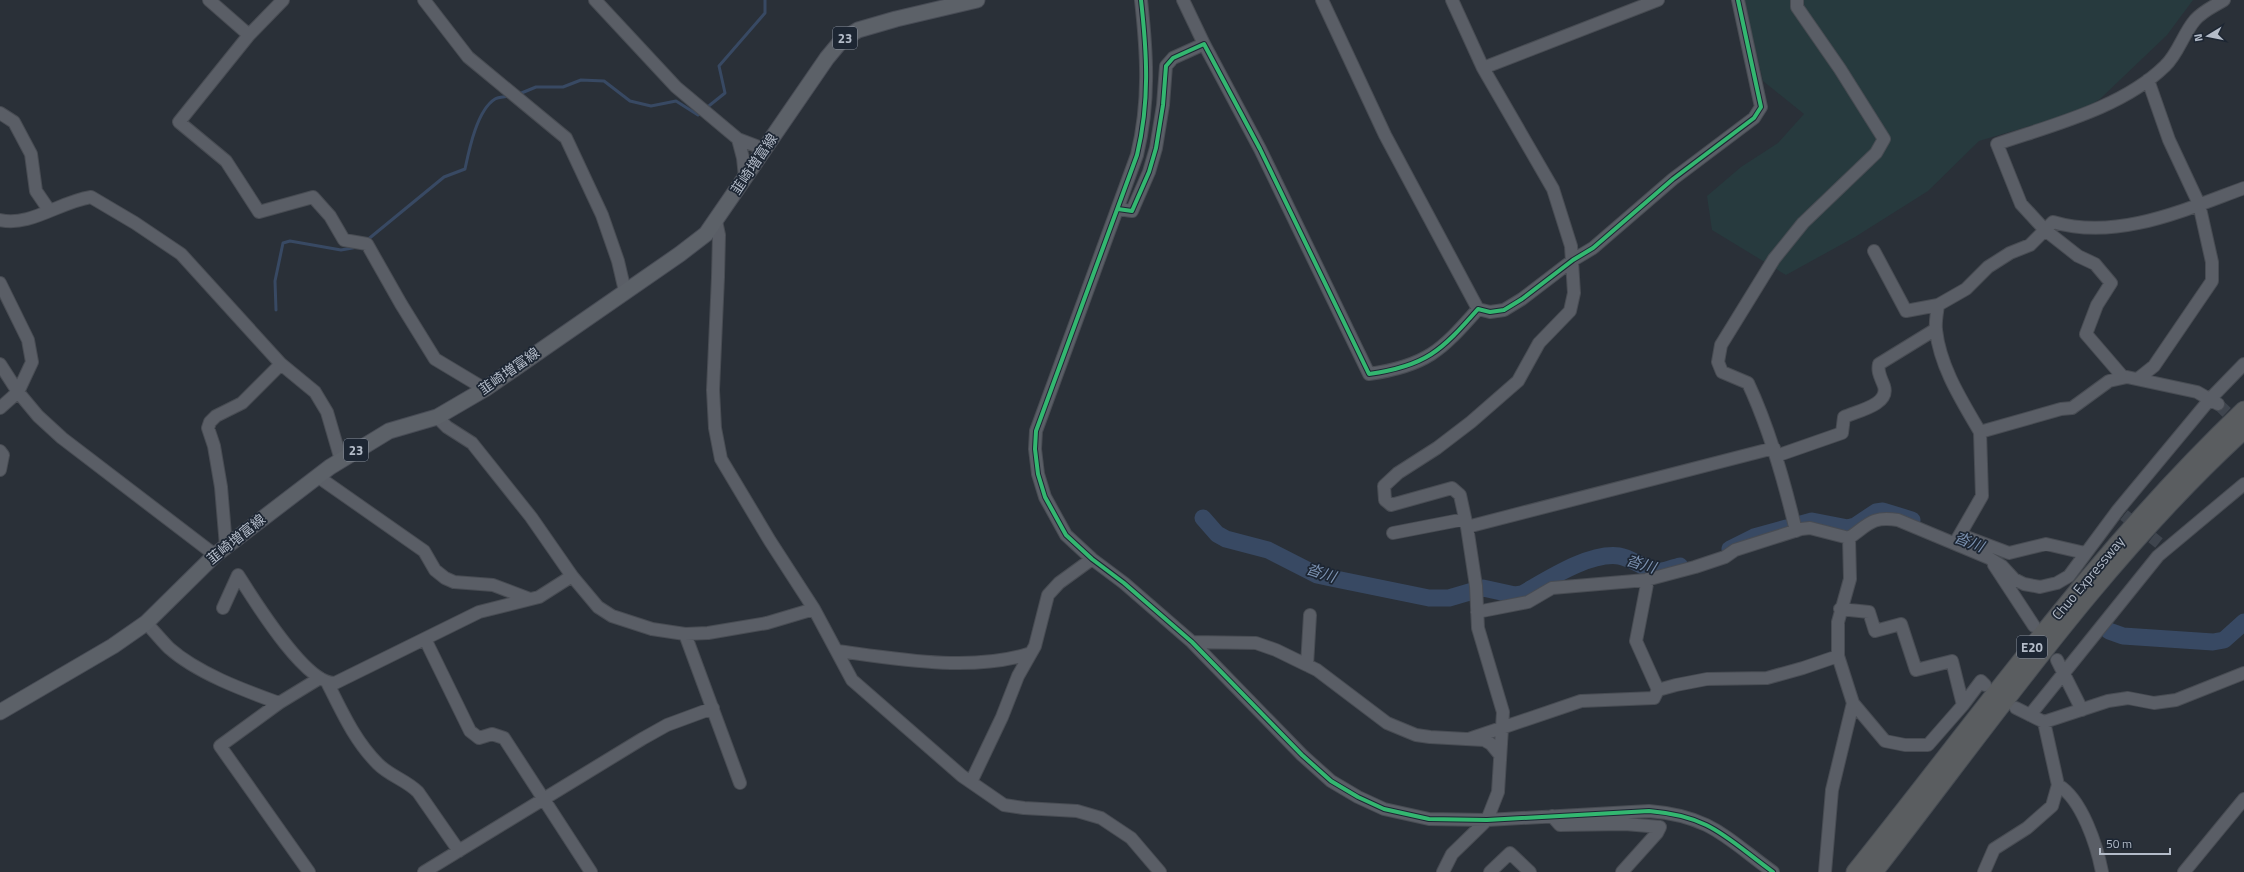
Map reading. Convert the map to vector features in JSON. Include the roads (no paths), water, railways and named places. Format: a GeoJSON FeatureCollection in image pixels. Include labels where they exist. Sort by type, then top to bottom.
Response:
{"type":"FeatureCollection","features":[{"type":"Feature","properties":{"kind":"highway","name":"Chuo Expressway"},"geometry":{"type":"LineString","coordinates":[[1855,872],[2055,617],[2137,521],[2244,410]]}},
{"type":"Feature","properties":{"kind":"highway","name":"Chuo Expressway"},"geometry":{"type":"LineString","coordinates":[[1874,872],[2101,582],[2149,527],[2244,430]]}},
{"type":"Feature","properties":{"kind":"main road","name":"韮崎増富線"},"geometry":{"type":"LineString","coordinates":[[0,712],[113,646],[146,623],[220,550],[317,476],[389,431],[436,417],[485,389],[680,254],[706,234],[827,58],[850,34],[896,19],[977,0]]}},
{"type":"Feature","properties":{"kind":"street"},"geometry":{"type":"LineString","coordinates":[[208,0],[250,35]]}},
{"type":"Feature","properties":{"kind":"street"},"geometry":{"type":"LineString","coordinates":[[284,0],[250,35],[179,122],[226,161],[258,212],[313,197],[330,216],[344,240],[367,244],[400,304],[435,359],[485,389]]}},
{"type":"Feature","properties":{"kind":"street"},"geometry":{"type":"LineString","coordinates":[[424,0],[468,57],[566,138],[602,215],[618,261],[625,291]]}},
{"type":"Feature","properties":{"kind":"street"},"geometry":{"type":"LineString","coordinates":[[595,0],[676,87],[738,139],[764,149]]}},
{"type":"Feature","properties":{"kind":"street"},"geometry":{"type":"LineString","coordinates":[[1141,0],[1148,81],[1144,124],[1138,155],[1036,431],[1035,449],[1038,474],[1045,497],[1066,535],[1092,559],[1124,582],[1192,642],[1302,755],[1331,781],[1358,797],[1384,809],[1417,817],[1487,820],[1649,811],[1688,817],[1704,822],[1716,829],[1773,872]]}},
{"type":"Feature","properties":{"kind":"street"},"geometry":{"type":"LineString","coordinates":[[1183,0],[1204,44],[1260,149],[1369,374],[1391,371],[1430,357],[1448,344],[1478,309]]}},
{"type":"Feature","properties":{"kind":"street"},"geometry":{"type":"LineString","coordinates":[[1322,0],[1385,135],[1478,309],[1490,312],[1504,310],[1522,299],[1573,260],[1593,248],[1673,179],[1754,118],[1761,107],[1738,0]]}},
{"type":"Feature","properties":{"kind":"street"},"geometry":{"type":"LineString","coordinates":[[1443,872],[1452,854],[1487,820],[1498,792],[1503,712],[1478,628],[1476,590],[1466,523],[1460,495],[1452,488],[1391,505],[1385,500],[1384,486],[1398,473],[1437,448],[1518,381],[1539,343],[1570,311],[1574,293],[1573,260],[1566,226],[1553,189],[1483,68],[1452,0]]}},
{"type":"Feature","properties":{"kind":"street"},"geometry":{"type":"LineString","coordinates":[[1483,68],[1658,0]]}},
{"type":"Feature","properties":{"kind":"street"},"geometry":{"type":"LineString","coordinates":[[1796,531],[1775,452],[1760,408],[1748,383],[1722,372],[1718,362],[1721,345],[1757,283],[1788,239],[1876,154],[1884,139],[1840,69],[1797,6],[1797,0]]}},
{"type":"Feature","properties":{"kind":"street"},"geometry":{"type":"LineString","coordinates":[[2123,377],[2086,334],[2097,305],[2111,283],[2095,264],[2078,256],[2045,230],[2022,204],[1997,144],[2105,105],[2148,80],[2166,65],[2194,21],[2209,6],[2224,0]]}},
{"type":"Feature","properties":{"kind":"street"},"geometry":{"type":"LineString","coordinates":[[1118,209],[1132,211],[1149,172],[1156,148],[1164,105],[1166,66],[1173,58],[1204,44]]}},
{"type":"Feature","properties":{"kind":"street"},"geometry":{"type":"LineString","coordinates":[[2139,378],[2154,366],[2212,281],[2212,262],[2199,204],[2169,140],[2148,80]]}},
{"type":"Feature","properties":{"kind":"street"},"geometry":{"type":"LineString","coordinates":[[0,113],[14,122],[31,154],[36,191],[49,210]]}},
{"type":"Feature","properties":{"kind":"street"},"geometry":{"type":"LineString","coordinates":[[738,139],[744,158],[745,177]]}},
{"type":"Feature","properties":{"kind":"street"},"geometry":{"type":"LineString","coordinates":[[1874,251],[1906,311],[1938,305],[1966,289],[1980,274],[1999,260],[2010,253],[2030,245],[2052,222],[2073,228],[2099,229],[2133,225],[2244,188]]}},
{"type":"Feature","properties":{"kind":"street"},"geometry":{"type":"LineString","coordinates":[[0,230],[5,221],[33,219],[49,210],[78,199],[91,197],[168,244],[181,254],[281,364],[315,392],[327,412],[341,460]]}},
{"type":"Feature","properties":{"kind":"street"},"geometry":{"type":"LineString","coordinates":[[716,221],[719,235],[713,390],[715,428],[721,459],[770,541],[814,609],[838,651],[852,680],[972,782],[1004,804],[1024,808],[1077,811],[1101,818],[1131,838],[1160,872]]}},
{"type":"Feature","properties":{"kind":"street"},"geometry":{"type":"LineString","coordinates":[[0,283],[28,340],[32,362],[18,392],[0,408]]}},
{"type":"Feature","properties":{"kind":"street"},"geometry":{"type":"LineString","coordinates":[[1938,305],[1936,329],[1940,351],[1955,388],[1980,432],[1982,496],[1958,539]]}},
{"type":"Feature","properties":{"kind":"street"},"geometry":{"type":"LineString","coordinates":[[1393,533],[1466,523],[1775,452],[1842,434],[1844,417],[1880,402],[1884,396],[1884,388],[1878,370],[1879,364],[1936,329]]}},
{"type":"Feature","properties":{"kind":"street"},"geometry":{"type":"LineString","coordinates":[[0,364],[18,392],[38,416],[62,438],[220,550]]}},
{"type":"Feature","properties":{"kind":"street"},"geometry":{"type":"LineString","coordinates":[[220,550],[221,487],[214,446],[208,428],[210,422],[216,416],[242,403],[281,364]]}},
{"type":"Feature","properties":{"kind":"street"},"geometry":{"type":"LineString","coordinates":[[1958,539],[2002,566],[2014,579],[2024,584],[2040,586],[2057,583],[2069,576],[2085,553],[2121,513],[2244,364]]}},
{"type":"Feature","properties":{"kind":"street"},"geometry":{"type":"LineString","coordinates":[[1980,432],[2061,409],[2072,408],[2104,384],[2123,377],[2139,378],[2197,392],[2214,402]]}},
{"type":"Feature","properties":{"kind":"street"},"geometry":{"type":"LineString","coordinates":[[436,417],[447,427],[472,443],[526,512],[572,576],[598,606],[612,616],[652,629],[685,634],[708,633],[760,625],[814,609]]}},
{"type":"Feature","properties":{"kind":"street"},"geometry":{"type":"LineString","coordinates":[[0,451],[3,455],[0,470]]}},
{"type":"Feature","properties":{"kind":"street"},"geometry":{"type":"LineString","coordinates":[[317,476],[424,551],[435,570],[445,578],[454,582],[493,585],[530,599]]}},
{"type":"Feature","properties":{"kind":"street"},"geometry":{"type":"LineString","coordinates":[[2030,715],[2062,673],[2158,556],[2163,546],[2244,484]]}},
{"type":"Feature","properties":{"kind":"street"},"geometry":{"type":"LineString","coordinates":[[1849,538],[1874,520],[1882,518],[1898,520],[1958,539],[1980,542],[2009,553],[2046,544],[2085,553]]}},
{"type":"Feature","properties":{"kind":"street"},"geometry":{"type":"LineString","coordinates":[[1477,612],[1528,602],[1552,588],[1648,579],[1695,567],[1725,557],[1735,550],[1810,528],[1849,538]]}},
{"type":"Feature","properties":{"kind":"street"},"geometry":{"type":"LineString","coordinates":[[1849,538],[1850,579],[1840,609],[1838,622],[1838,656],[1853,703],[1884,741],[1922,746],[1928,745],[1963,705],[1980,681],[1985,685]]}},
{"type":"Feature","properties":{"kind":"street"},"geometry":{"type":"LineString","coordinates":[[1980,542],[1986,557],[2034,626]]}},
{"type":"Feature","properties":{"kind":"street"},"geometry":{"type":"LineString","coordinates":[[972,782],[1002,718],[1028,654],[1034,646],[1039,634],[1048,595],[1059,583],[1092,559]]}},
{"type":"Feature","properties":{"kind":"street"},"geometry":{"type":"LineString","coordinates":[[223,608],[238,575],[269,624],[300,660],[324,681],[347,725],[378,764],[395,778],[409,784],[418,792],[459,851]]}},
{"type":"Feature","properties":{"kind":"street"},"geometry":{"type":"LineString","coordinates":[[309,872],[220,746],[278,703],[324,681],[335,683],[479,612],[539,597],[572,576]]}},
{"type":"Feature","properties":{"kind":"street"},"geometry":{"type":"LineString","coordinates":[[1648,579],[1636,641],[1658,690]]}},
{"type":"Feature","properties":{"kind":"street"},"geometry":{"type":"LineString","coordinates":[[1840,609],[1869,612],[1875,631],[1901,624],[1916,670],[1952,660],[1963,705]]}},
{"type":"Feature","properties":{"kind":"street"},"geometry":{"type":"LineString","coordinates":[[1307,665],[1310,615]]}},
{"type":"Feature","properties":{"kind":"street"},"geometry":{"type":"LineString","coordinates":[[146,623],[170,648],[185,659],[248,692],[278,703]]}},
{"type":"Feature","properties":{"kind":"street"},"geometry":{"type":"LineString","coordinates":[[685,634],[740,783]]}},
{"type":"Feature","properties":{"kind":"street"},"geometry":{"type":"LineString","coordinates":[[425,639],[470,731],[479,738],[492,734],[504,738],[591,872]]}},
{"type":"Feature","properties":{"kind":"street"},"geometry":{"type":"LineString","coordinates":[[1192,642],[1256,643],[1318,670],[1387,723],[1423,736],[1484,740],[1491,744],[1500,755]]}},
{"type":"Feature","properties":{"kind":"street"},"geometry":{"type":"LineString","coordinates":[[838,651],[940,662],[985,663],[1013,659],[1028,654]]}},
{"type":"Feature","properties":{"kind":"street"},"geometry":{"type":"LineString","coordinates":[[1469,739],[1581,701],[1654,698],[1658,690],[1676,685],[1707,679],[1767,678],[1838,656]]}},
{"type":"Feature","properties":{"kind":"street"},"geometry":{"type":"LineString","coordinates":[[2057,660],[2062,673],[2082,710]]}},
{"type":"Feature","properties":{"kind":"street"},"geometry":{"type":"LineString","coordinates":[[2016,708],[2044,722],[2108,701],[2128,698],[2154,703],[2176,700],[2244,673]]}},
{"type":"Feature","properties":{"kind":"street"},"geometry":{"type":"LineString","coordinates":[[1825,872],[1832,790],[1853,703]]}},
{"type":"Feature","properties":{"kind":"street"},"geometry":{"type":"LineString","coordinates":[[424,872],[667,726],[713,708]]}},
{"type":"Feature","properties":{"kind":"street"},"geometry":{"type":"LineString","coordinates":[[1984,872],[1994,849],[2027,828],[2052,806],[2058,785],[2044,722]]}},
{"type":"Feature","properties":{"kind":"street"},"geometry":{"type":"LineString","coordinates":[[2058,785],[2066,790],[2087,824],[2102,872]]}},
{"type":"Feature","properties":{"kind":"street"},"geometry":{"type":"LineString","coordinates":[[2184,872],[2244,799]]}},
{"type":"Feature","properties":{"kind":"street"},"geometry":{"type":"LineString","coordinates":[[1552,816],[1560,825],[1625,824],[1660,827],[1657,834],[1625,871]]}},
{"type":"Feature","properties":{"kind":"street"},"geometry":{"type":"LineString","coordinates":[[1490,872],[1510,852],[1530,872]]}},
{"type":"Feature","properties":{"kind":"waterway"},"geometry":{"type":"LineString","coordinates":[[705,109],[725,93],[719,66],[765,13],[765,0]]}},
{"type":"Feature","properties":{"kind":"waterway"},"geometry":{"type":"LineString","coordinates":[[519,94],[536,87],[563,87],[581,80],[604,81],[630,101],[651,106],[676,101],[698,115],[701,113]]}},
{"type":"Feature","properties":{"kind":"waterway"},"geometry":{"type":"LineString","coordinates":[[366,241],[444,177],[465,169],[475,131],[483,112],[495,99],[510,96]]}},
{"type":"Feature","properties":{"kind":"waterway"},"geometry":{"type":"LineString","coordinates":[[276,310],[275,281],[283,243],[290,241],[341,250],[358,247]]}},
{"type":"Feature","properties":{"kind":"waterway","name":"沓川"},"geometry":{"type":"LineString","coordinates":[[1730,549],[1754,537],[1812,521],[1848,528],[1855,526],[1876,512],[1883,511],[1912,520]]}},
{"type":"Feature","properties":{"kind":"waterway","name":"沓川"},"geometry":{"type":"LineString","coordinates":[[1203,518],[1217,534],[1226,539],[1268,550],[1317,575],[1429,598],[1449,598],[1483,588],[1515,595],[1522,594],[1569,568],[1595,558],[1607,556],[1624,557],[1656,571],[1662,571],[1680,566]]}},
{"type":"Feature","properties":{"kind":"waterway","name":"沓川"},"geometry":{"type":"LineString","coordinates":[[2109,631],[2123,636],[2213,642],[2224,640],[2244,622]]}},
{"type":"Feature","properties":{"kind":"tunnel"},"geometry":{"type":"LineString","coordinates":[[2218,404],[2240,425]]}},
{"type":"Feature","properties":{"kind":"tunnel"},"geometry":{"type":"LineString","coordinates":[[2124,515],[2159,543]]}}]}
